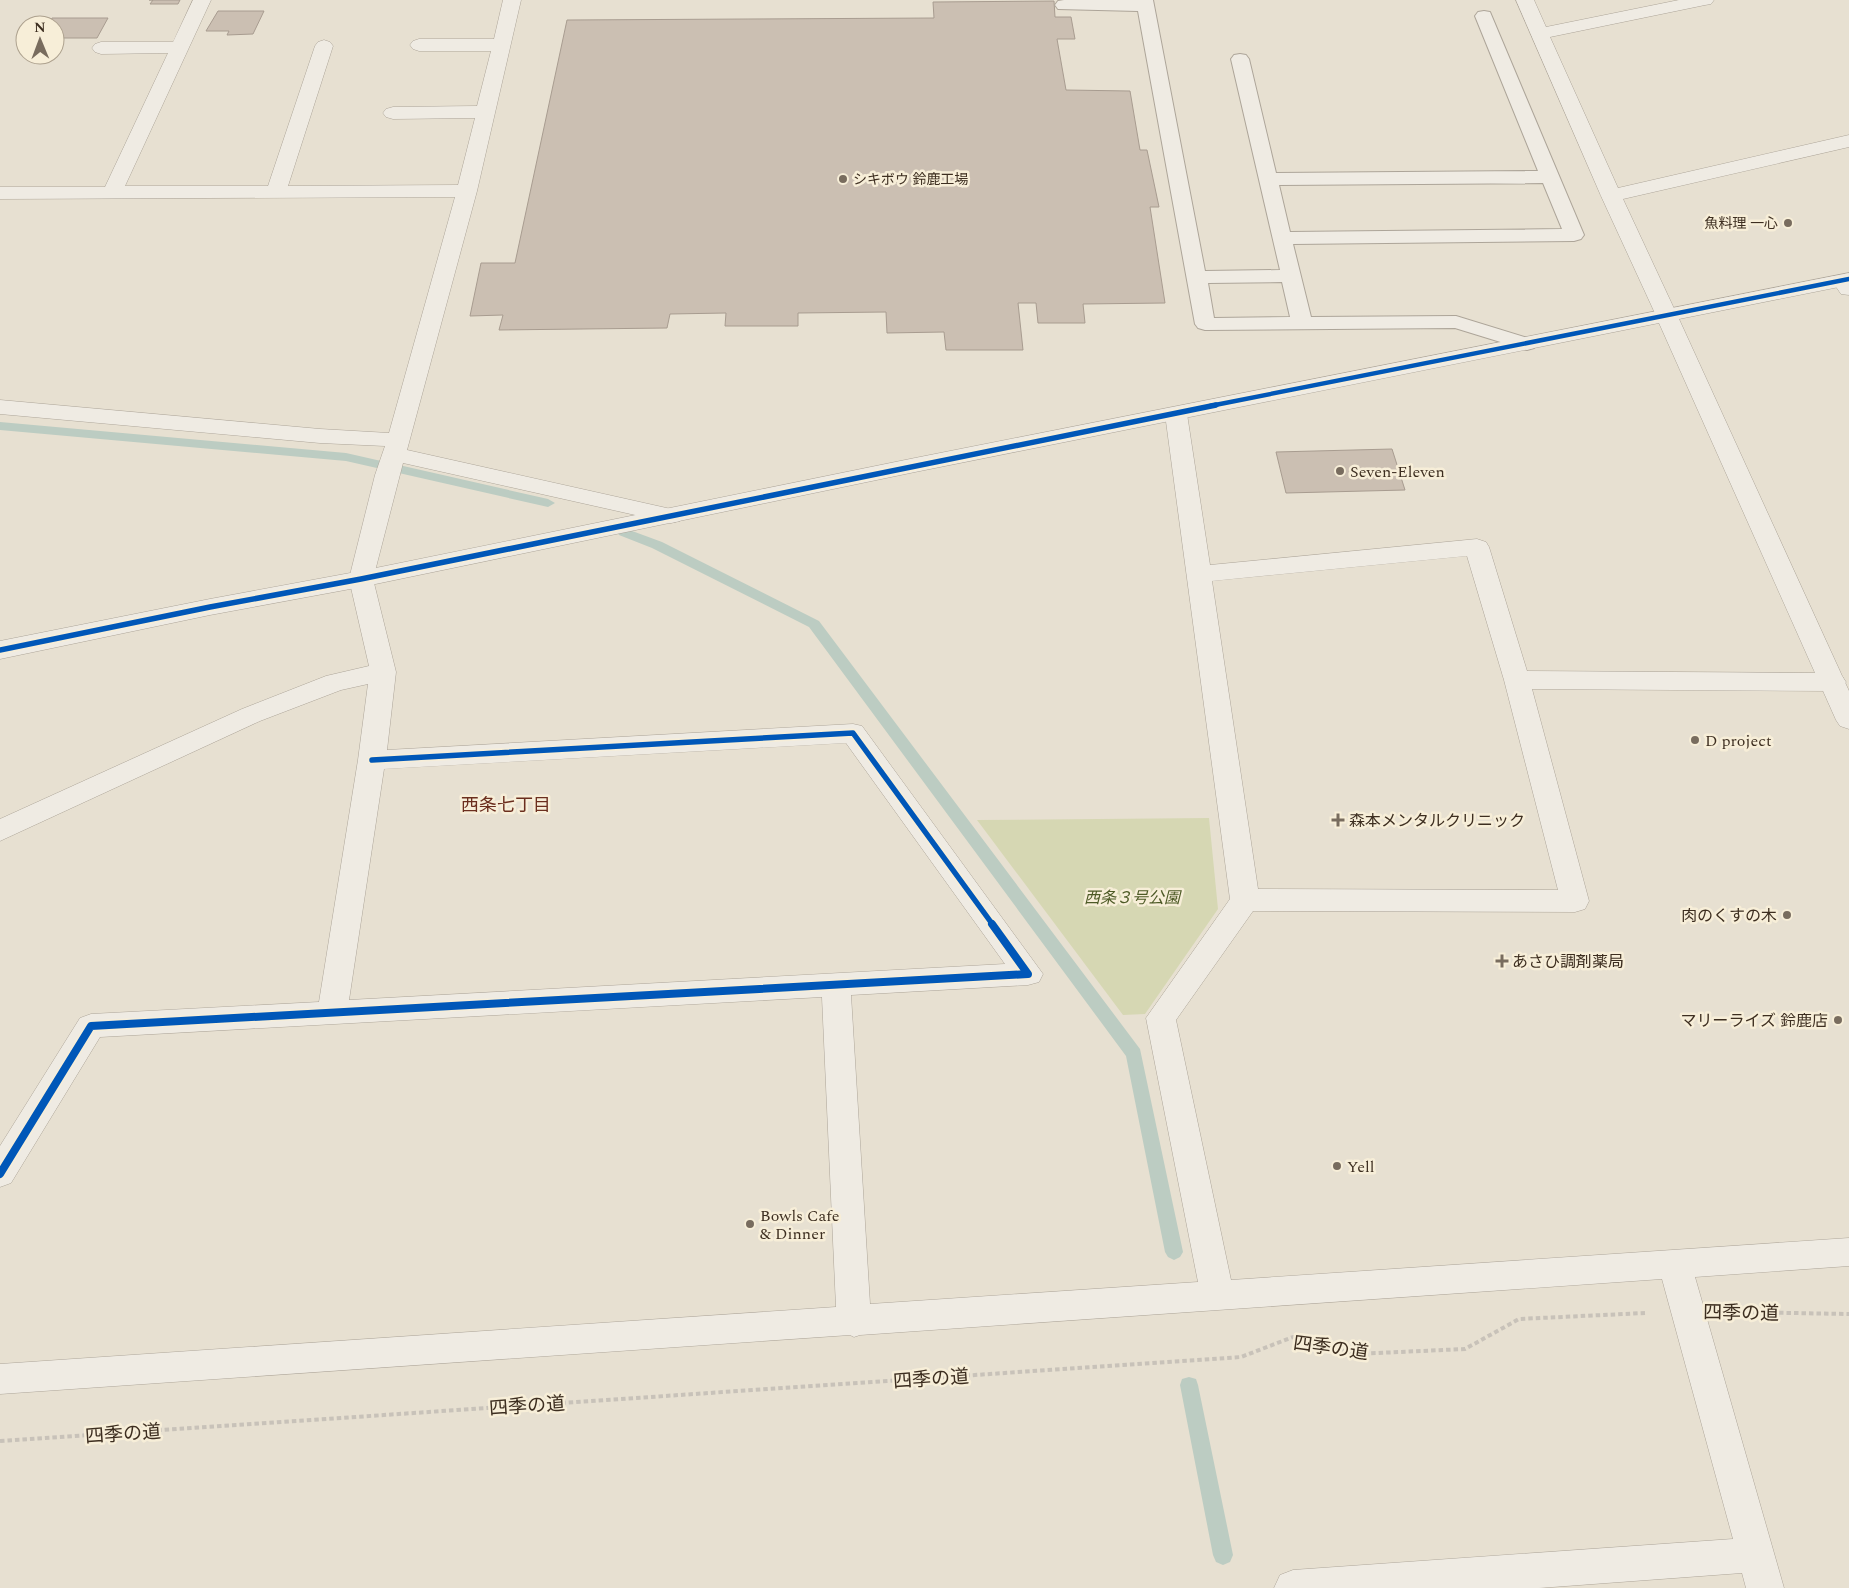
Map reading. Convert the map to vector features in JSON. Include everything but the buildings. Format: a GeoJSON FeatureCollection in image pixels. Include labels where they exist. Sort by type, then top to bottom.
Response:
{"type":"FeatureCollection","features":[{"type":"Feature","properties":{"kind":"street"},"geometry":{"type":"LineString","coordinates":[[112,192],[202,0]]}},
{"type":"Feature","properties":{"kind":"street"},"geometry":{"type":"LineString","coordinates":[[332,1013],[372,760],[383,672],[361,579],[393,456],[467,191],[512,0]]}},
{"type":"Feature","properties":{"kind":"street"},"geometry":{"type":"LineString","coordinates":[[1526,0],[1611,196],[1838,679],[1849,720]]}},
{"type":"Feature","properties":{"kind":"street"},"geometry":{"type":"LineString","coordinates":[[1540,34],[1705,0]]}},
{"type":"Feature","properties":{"kind":"street"},"geometry":{"type":"LineString","coordinates":[[419,45],[501,45]]}},
{"type":"Feature","properties":{"kind":"street"},"geometry":{"type":"LineString","coordinates":[[276,191],[324,46]]}},
{"type":"Feature","properties":{"kind":"street"},"geometry":{"type":"LineString","coordinates":[[101,48],[180,47]]}},
{"type":"Feature","properties":{"kind":"street"},"geometry":{"type":"LineString","coordinates":[[393,113],[485,112]]}},
{"type":"Feature","properties":{"kind":"street"},"geometry":{"type":"LineString","coordinates":[[1611,196],[1849,141]]}},
{"type":"Feature","properties":{"kind":"street"},"geometry":{"type":"LineString","coordinates":[[0,193],[467,191]]}},
{"type":"Feature","properties":{"kind":"street"},"geometry":{"type":"LineString","coordinates":[[0,650],[361,579],[915,465],[1847,283]]}},
{"type":"Feature","properties":{"kind":"street"},"geometry":{"type":"LineString","coordinates":[[0,408],[311,435],[393,456],[670,516]]}},
{"type":"Feature","properties":{"kind":"street"},"geometry":{"type":"LineString","coordinates":[[1176,414],[1246,900],[1161,1018],[1218,1296]]}},
{"type":"Feature","properties":{"kind":"street"},"geometry":{"type":"LineString","coordinates":[[1200,574],[1477,547],[1517,680],[1575,901],[1246,900]]}},
{"type":"Feature","properties":{"kind":"street"},"geometry":{"type":"LineString","coordinates":[[0,832],[251,715],[335,682],[383,672]]}},
{"type":"Feature","properties":{"kind":"street"},"geometry":{"type":"LineString","coordinates":[[1517,680],[1838,679]]}},
{"type":"Feature","properties":{"kind":"street"},"geometry":{"type":"LineString","coordinates":[[0,1174],[91,1026],[1028,974],[853,733],[372,760]]}},
{"type":"Feature","properties":{"kind":"street"},"geometry":{"type":"LineString","coordinates":[[836,986],[854,1322]]}},
{"type":"Feature","properties":{"kind":"street"},"geometry":{"type":"LineString","coordinates":[[0,1380],[1849,1252]]}},
{"type":"Feature","properties":{"kind":"street"},"geometry":{"type":"LineString","coordinates":[[1293,1588],[1760,1572],[1674,1263]]}},
{"type":"Feature","properties":{"kind":"lane"},"geometry":{"type":"LineString","coordinates":[[1064,5],[1145,3],[1205,324],[1456,322],[1527,344]]}},
{"type":"Feature","properties":{"kind":"lane"},"geometry":{"type":"LineString","coordinates":[[1282,238],[1574,235],[1484,16]]}},
{"type":"Feature","properties":{"kind":"lane"},"geometry":{"type":"LineString","coordinates":[[1240,59],[1302,323]]}},
{"type":"Feature","properties":{"kind":"lane"},"geometry":{"type":"LineString","coordinates":[[1268,178],[1550,177]]}},
{"type":"Feature","properties":{"kind":"lane"},"geometry":{"type":"LineString","coordinates":[[1196,277],[1291,276]]}},
{"type":"Feature","properties":{"kind":"green space","name":"西条３号公園"},"geometry":{"type":"Polygon","coordinates":[[[1209,818],[1218,909],[1145,1014],[1123,1015],[977,820],[1209,818]]]}},
{"type":"Feature","properties":{"kind":"waterway"},"geometry":{"type":"LineString","coordinates":[[0,426],[346,457],[548,503]]}},
{"type":"Feature","properties":{"kind":"waterway"},"geometry":{"type":"LineString","coordinates":[[624,532],[657,545],[814,624],[1134,1054],[1174,1252]]}},
{"type":"Feature","properties":{"kind":"waterway"},"geometry":{"type":"LineString","coordinates":[[1189,1385],[1223,1555]]}},
{"type":"Feature","properties":{"kind":"cycle path"},"geometry":{"type":"LineString","coordinates":[[0,650],[1849,279]]}},
{"type":"Feature","properties":{"kind":"cycle path"},"geometry":{"type":"LineString","coordinates":[[0,1174],[91,1026],[1028,974],[853,733],[372,760]]}},
{"type":"Feature","properties":{"kind":"place","name":"シキボウ 鈴鹿工場"},"geometry":{"type":"Point","coordinates":[843,179]}},
{"type":"Feature","properties":{"kind":"place","name":"魚料理 一心"},"geometry":{"type":"Point","coordinates":[1788,223]}},
{"type":"Feature","properties":{"kind":"place","name":"Seven-Eleven"},"geometry":{"type":"Point","coordinates":[1340,471]}},
{"type":"Feature","properties":{"kind":"place","name":"D project"},"geometry":{"type":"Point","coordinates":[1695,740]}},
{"type":"Feature","properties":{"kind":"place","name":"森本メンタルクリニック"},"geometry":{"type":"Point","coordinates":[1338,820]}},
{"type":"Feature","properties":{"kind":"place","name":"肉のくすの木"},"geometry":{"type":"Point","coordinates":[1787,915]}},
{"type":"Feature","properties":{"kind":"place","name":"あさひ調剤薬局"},"geometry":{"type":"Point","coordinates":[1502,961]}},
{"type":"Feature","properties":{"kind":"place","name":"マリーライズ 鈴鹿店"},"geometry":{"type":"Point","coordinates":[1838,1020]}},
{"type":"Feature","properties":{"kind":"place","name":"Yell"},"geometry":{"type":"Point","coordinates":[1337,1166]}},
{"type":"Feature","properties":{"kind":"place","name":"Bowls Cafe & Dinner"},"geometry":{"type":"Point","coordinates":[750,1224]}},
{"type":"Feature","properties":{"kind":"district","name":"西条七丁目"},"geometry":{"type":"Point","coordinates":[506,805]}}]}
